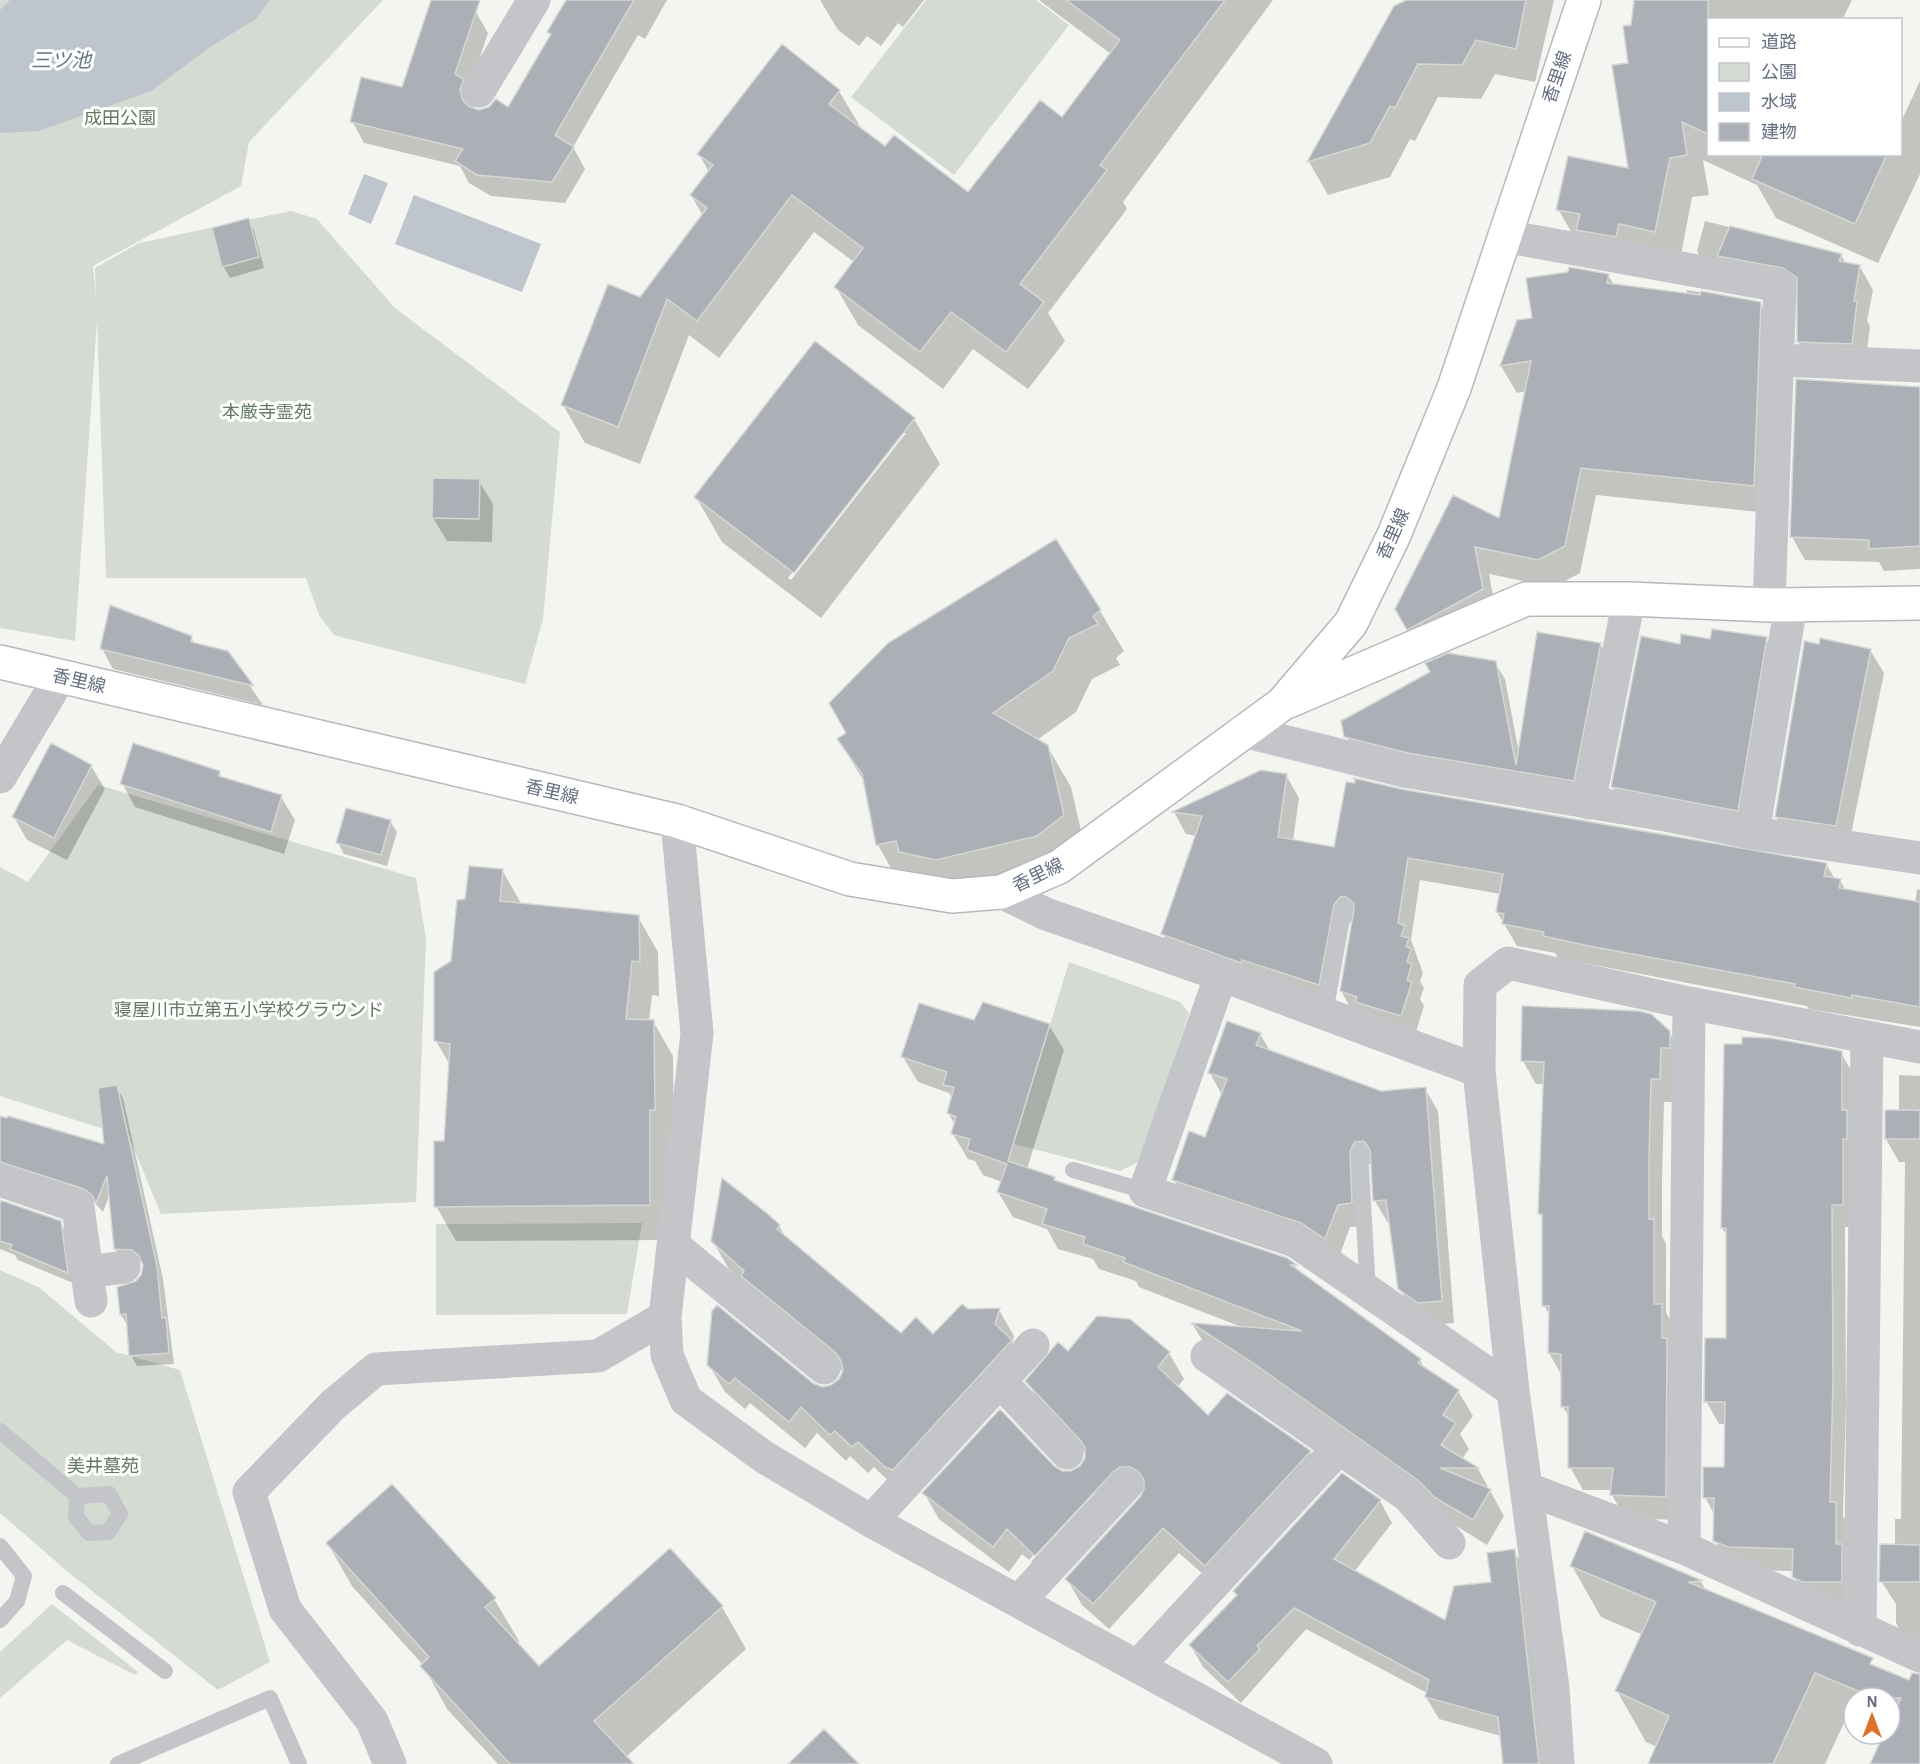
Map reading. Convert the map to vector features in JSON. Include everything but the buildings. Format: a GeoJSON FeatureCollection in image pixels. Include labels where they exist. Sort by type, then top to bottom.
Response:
{"type":"FeatureCollection","features":[{"type":"Feature","properties":{"kind":"street"},"geometry":{"type":"LineString","coordinates":[[479,91],[534,0]]}},
{"type":"Feature","properties":{"kind":"street","name":"香里線"},"geometry":{"type":"LineString","coordinates":[[0,662],[677,821],[850,879],[952,896],[1001,892],[1059,867],[1282,704],[1351,623],[1394,535],[1454,388],[1584,0]]}},
{"type":"Feature","properties":{"kind":"street"},"geometry":{"type":"LineString","coordinates":[[1504,236],[1780,286],[1780,605],[1753,833]]}},
{"type":"Feature","properties":{"kind":"street"},"geometry":{"type":"LineString","coordinates":[[1780,360],[1920,366]]}},
{"type":"Feature","properties":{"kind":"street"},"geometry":{"type":"LineString","coordinates":[[1282,704],[1526,599],[1629,599],[1780,605],[1920,603]]}},
{"type":"Feature","properties":{"kind":"street"},"geometry":{"type":"LineString","coordinates":[[1589,803],[1629,599]]}},
{"type":"Feature","properties":{"kind":"street"},"geometry":{"type":"LineString","coordinates":[[0,777],[60,676]]}},
{"type":"Feature","properties":{"kind":"street"},"geometry":{"type":"LineString","coordinates":[[1243,731],[1404,771],[1671,816],[1753,833],[1920,858]]}},
{"type":"Feature","properties":{"kind":"street"},"geometry":{"type":"LineString","coordinates":[[677,821],[697,1033],[665,1317],[667,1354],[686,1400],[764,1457],[871,1521],[1138,1666],[1286,1756],[1316,1764]]}},
{"type":"Feature","properties":{"kind":"street"},"geometry":{"type":"LineString","coordinates":[[1001,892],[1046,914],[1221,975],[1479,1071]]}},
{"type":"Feature","properties":{"kind":"street"},"geometry":{"type":"LineString","coordinates":[[1558,1764],[1553,1688],[1513,1391],[1479,1071],[1480,985],[1508,963],[1689,1003],[1920,1047]]}},
{"type":"Feature","properties":{"kind":"street"},"geometry":{"type":"LineString","coordinates":[[1221,975],[1145,1191],[1295,1241],[1513,1391]]}},
{"type":"Feature","properties":{"kind":"street"},"geometry":{"type":"LineString","coordinates":[[1684,1548],[1689,1003]]}},
{"type":"Feature","properties":{"kind":"street"},"geometry":{"type":"LineString","coordinates":[[1860,1630],[1867,1037]]}},
{"type":"Feature","properties":{"kind":"street"},"geometry":{"type":"LineString","coordinates":[[0,1180],[78,1207],[89,1287],[124,1267]]}},
{"type":"Feature","properties":{"kind":"street"},"geometry":{"type":"LineString","coordinates":[[673,1245],[824,1368]]}},
{"type":"Feature","properties":{"kind":"street"},"geometry":{"type":"LineString","coordinates":[[390,1764],[372,1721],[285,1609],[249,1492],[333,1405],[376,1369],[598,1356],[665,1317]]}},
{"type":"Feature","properties":{"kind":"street"},"geometry":{"type":"LineString","coordinates":[[871,1521],[1033,1345]]}},
{"type":"Feature","properties":{"kind":"street"},"geometry":{"type":"LineString","coordinates":[[1207,1356],[1408,1496],[1449,1543]]}},
{"type":"Feature","properties":{"kind":"street"},"geometry":{"type":"LineString","coordinates":[[1000,1381],[1067,1453]]}},
{"type":"Feature","properties":{"kind":"street"},"geometry":{"type":"LineString","coordinates":[[1138,1666],[1339,1448]]}},
{"type":"Feature","properties":{"kind":"street"},"geometry":{"type":"LineString","coordinates":[[1019,1601],[1126,1485]]}},
{"type":"Feature","properties":{"kind":"street"},"geometry":{"type":"LineString","coordinates":[[1528,1489],[1684,1548],[1920,1656]]}},
{"type":"Feature","properties":{"kind":"lane"},"geometry":{"type":"LineString","coordinates":[[1324,1013],[1344,907]]}},
{"type":"Feature","properties":{"kind":"lane"},"geometry":{"type":"LineString","coordinates":[[1360,1151],[1368,1291]]}},
{"type":"Feature","properties":{"kind":"lane"},"geometry":{"type":"LineString","coordinates":[[1073,1170],[1145,1191]]}},
{"type":"Feature","properties":{"kind":"lane"},"geometry":{"type":"LineString","coordinates":[[0,1431],[77,1496]]}},
{"type":"Feature","properties":{"kind":"lane"},"geometry":{"type":"LineString","coordinates":[[0,1546],[24,1576],[17,1601],[0,1620]]}},
{"type":"Feature","properties":{"kind":"lane"},"geometry":{"type":"LineString","coordinates":[[63,1593],[165,1671]]}},
{"type":"Feature","properties":{"kind":"lane"},"geometry":{"type":"LineString","coordinates":[[118,1764],[270,1698],[299,1764]]}},
{"type":"Feature","properties":{"kind":"green space"},"geometry":{"type":"Polygon","coordinates":[[[0,0],[383,0],[249,142],[241,186],[93,266],[96,298],[95,268],[139,243],[291,211],[317,219],[395,308],[560,432],[543,619],[525,684],[334,635],[319,615],[306,578],[106,578],[97,320],[75,641],[0,628],[0,0]]]}},
{"type":"Feature","properties":{"kind":"green space"},"geometry":{"type":"Polygon","coordinates":[[[926,0],[1036,0],[1069,25],[954,175],[851,97],[926,0]]]}},
{"type":"Feature","properties":{"kind":"green space","name":"寝屋川市立第五小学校グラウンド"},"geometry":{"type":"Polygon","coordinates":[[[98,785],[416,878],[426,939],[416,1202],[161,1214],[129,1137],[0,1096],[0,867],[28,882],[98,785]]]}},
{"type":"Feature","properties":{"kind":"green space"},"geometry":{"type":"Polygon","coordinates":[[[1069,962],[1180,1002],[1189,1013],[1142,1160],[1120,1171],[1014,1144],[1069,962]]]}},
{"type":"Feature","properties":{"kind":"green space"},"geometry":{"type":"Polygon","coordinates":[[[642,1223],[627,1314],[436,1315],[436,1224],[642,1223]]]}},
{"type":"Feature","properties":{"kind":"green space","name":"美井墓苑"},"geometry":{"type":"Polygon","coordinates":[[[0,1270],[40,1288],[116,1352],[180,1370],[270,1662],[218,1690],[68,1572],[0,1513],[0,1270]]]}},
{"type":"Feature","properties":{"kind":"green space"},"geometry":{"type":"Polygon","coordinates":[[[52,1604],[138,1672],[135,1675],[67,1640],[0,1698],[0,1652],[52,1604]]]}},
{"type":"Feature","properties":{"kind":"water","name":"三ツ池"},"geometry":{"type":"Polygon","coordinates":[[[10,0],[270,0],[256,19],[210,47],[151,91],[39,131],[0,133],[0,10],[10,0]]]}},
{"type":"Feature","properties":{"kind":"water"},"geometry":{"type":"Polygon","coordinates":[[[364,174],[388,183],[371,224],[348,214],[364,174]]]}},
{"type":"Feature","properties":{"kind":"water"},"geometry":{"type":"Polygon","coordinates":[[[414,195],[541,244],[522,292],[395,244],[414,195]]]}},
{"type":"Feature","properties":{"kind":"park label","name":"成田公園"},"geometry":{"type":"Point","coordinates":[120,118]}},
{"type":"Feature","properties":{"kind":"park label","name":"本厳寺霊苑"},"geometry":{"type":"Point","coordinates":[267,412]}}]}
